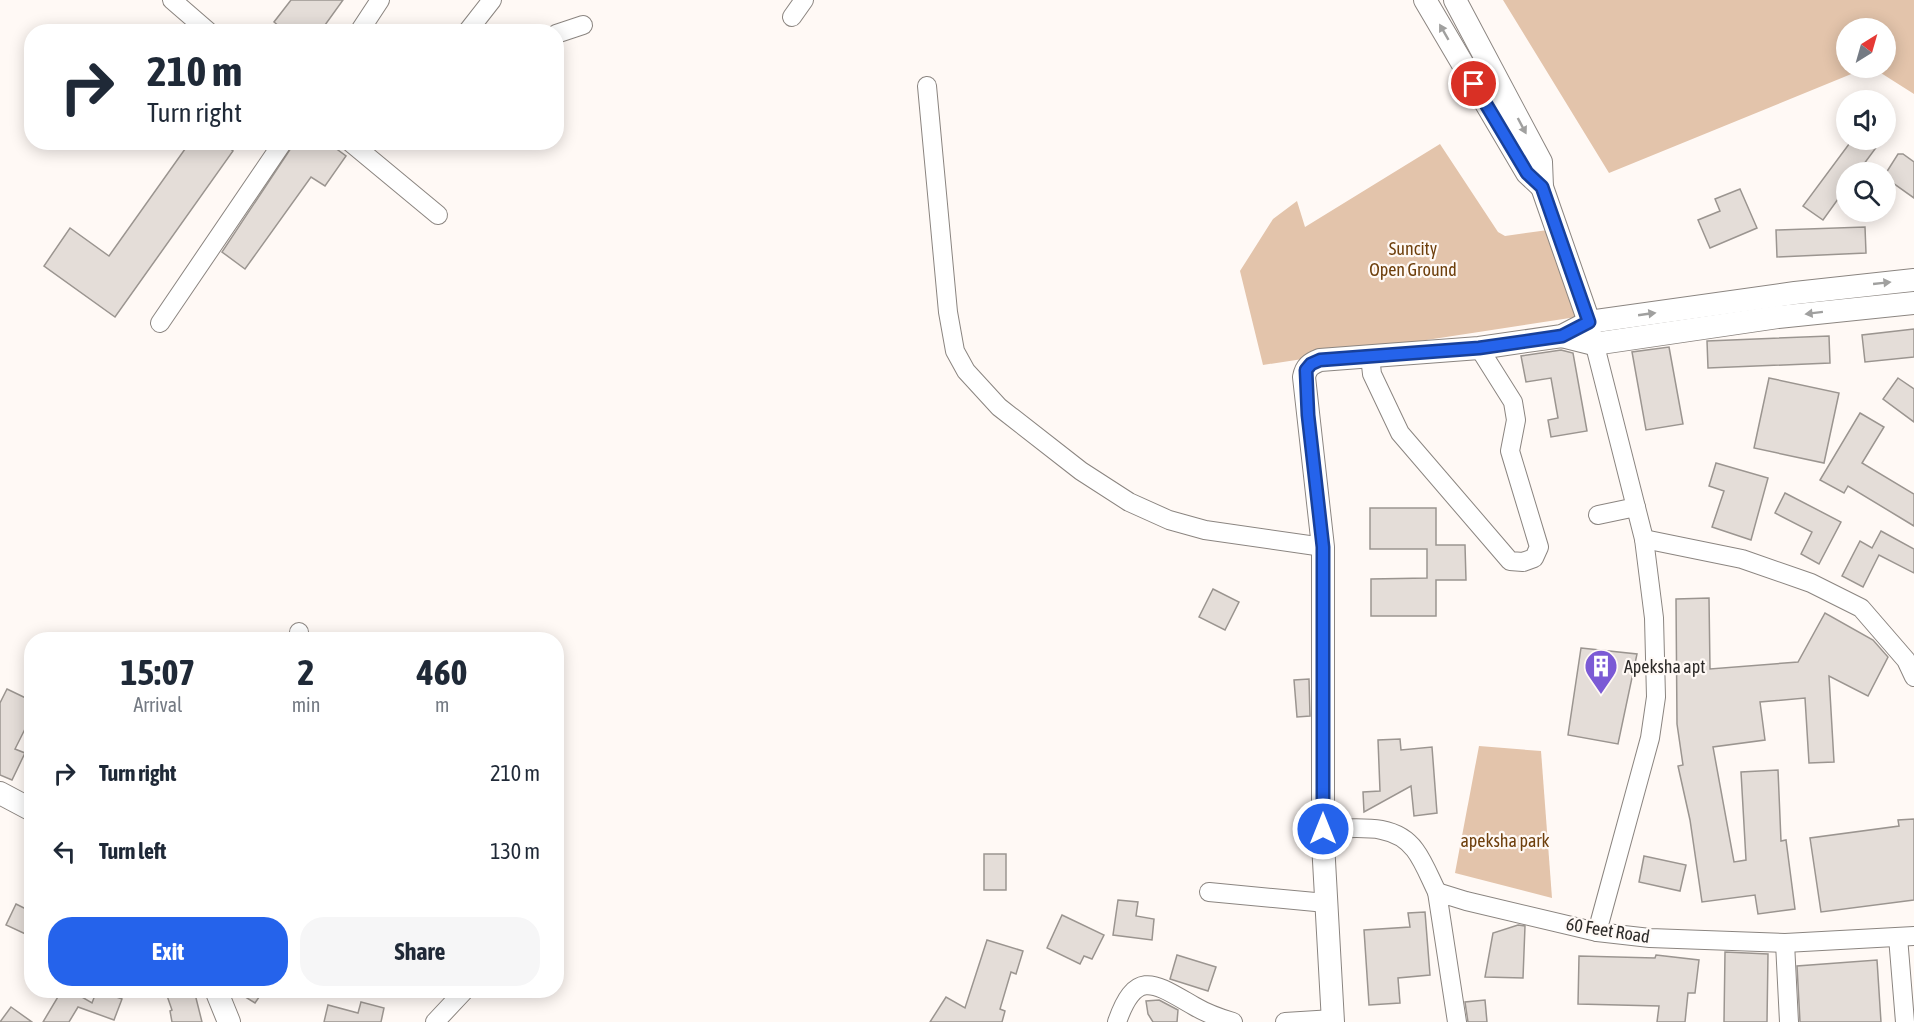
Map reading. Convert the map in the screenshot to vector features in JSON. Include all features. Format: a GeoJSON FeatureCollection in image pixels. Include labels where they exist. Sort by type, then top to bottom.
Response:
{"type":"FeatureCollection","features":[{"type":"Feature","properties":{"kind":"street"},"geometry":{"type":"LineString","coordinates":[[172,0],[200,24]]}},
{"type":"Feature","properties":{"kind":"street"},"geometry":{"type":"LineString","coordinates":[[364,24],[381,0]]}},
{"type":"Feature","properties":{"kind":"street"},"geometry":{"type":"LineString","coordinates":[[473,24],[492,0]]}},
{"type":"Feature","properties":{"kind":"street"},"geometry":{"type":"LineString","coordinates":[[792,17],[804,0]]}},
{"type":"Feature","properties":{"kind":"street"},"geometry":{"type":"LineString","coordinates":[[1425,0],[1521,164],[1545,196]]}},
{"type":"Feature","properties":{"kind":"street"},"geometry":{"type":"LineString","coordinates":[[1455,0],[1541,162],[1545,196],[1589,322],[1644,539],[1654,618],[1656,697],[1650,738],[1597,932]]}},
{"type":"Feature","properties":{"kind":"street"},"geometry":{"type":"LineString","coordinates":[[564,31],[583,25]]}},
{"type":"Feature","properties":{"kind":"street"},"geometry":{"type":"LineString","coordinates":[[927,86],[948,312],[955,351],[966,371],[999,407],[1081,471],[1129,502],[1169,520],[1205,530],[1323,547]]}},
{"type":"Feature","properties":{"kind":"street"},"geometry":{"type":"LineString","coordinates":[[160,323],[278,150]]}},
{"type":"Feature","properties":{"kind":"street"},"geometry":{"type":"LineString","coordinates":[[373,150],[438,215]]}},
{"type":"Feature","properties":{"kind":"street"},"geometry":{"type":"LineString","coordinates":[[1562,336],[1594,345],[1846,298],[1914,280]]}},
{"type":"Feature","properties":{"kind":"street"},"geometry":{"type":"LineString","coordinates":[[1285,1022],[1333,1021],[1323,829],[1323,547],[1305,387],[1306,370],[1311,364],[1320,360],[1479,348],[1562,336],[1589,322],[1846,298],[1914,303]]}},
{"type":"Feature","properties":{"kind":"street"},"geometry":{"type":"LineString","coordinates":[[1370,357],[1372,374],[1400,433],[1510,561],[1523,562],[1534,558],[1539,547],[1510,451],[1516,420],[1513,402],[1479,348]]}},
{"type":"Feature","properties":{"kind":"street"},"geometry":{"type":"LineString","coordinates":[[1598,515],[1636,507]]}},
{"type":"Feature","properties":{"kind":"street"},"geometry":{"type":"LineString","coordinates":[[1644,539],[1742,559],[1811,583],[1862,608],[1906,660],[1914,677]]}},
{"type":"Feature","properties":{"kind":"street"},"geometry":{"type":"LineString","coordinates":[[0,793],[24,806]]}},
{"type":"Feature","properties":{"kind":"street"},"geometry":{"type":"LineString","coordinates":[[1323,829],[1379,829],[1394,832],[1405,838],[1416,850],[1437,892],[1457,1022]]}},
{"type":"Feature","properties":{"kind":"street"},"geometry":{"type":"LineString","coordinates":[[1209,892],[1326,903]]}},
{"type":"Feature","properties":{"kind":"street","name":"60 Feet Road"},"geometry":{"type":"LineString","coordinates":[[1437,892],[1466,902],[1597,932],[1650,938],[1785,944],[1906,937]]}},
{"type":"Feature","properties":{"kind":"street"},"geometry":{"type":"LineString","coordinates":[[1905,1022],[1906,937]]}},
{"type":"Feature","properties":{"kind":"street"},"geometry":{"type":"LineString","coordinates":[[1742,942],[1808,942]]}},
{"type":"Feature","properties":{"kind":"street"},"geometry":{"type":"LineString","coordinates":[[1785,944],[1790,1022]]}},
{"type":"Feature","properties":{"kind":"street"},"geometry":{"type":"LineString","coordinates":[[1117,1022],[1131,992],[1142,985],[1154,985],[1196,1007],[1233,1022]]}},
{"type":"Feature","properties":{"kind":"street"},"geometry":{"type":"LineString","coordinates":[[219,998],[229,1022]]}},
{"type":"Feature","properties":{"kind":"street"},"geometry":{"type":"LineString","coordinates":[[435,1022],[458,998]]}},
{"type":"Feature","properties":{"kind":"green space"},"geometry":{"type":"Polygon","coordinates":[[[1503,0],[1914,0],[1914,94],[1889,78],[1896,78],[1896,18],[1836,18],[1836,78],[1842,78],[1609,173],[1503,0]]]}},
{"type":"Feature","properties":{"kind":"green space","name":"Suncity Open Ground"},"geometry":{"type":"Polygon","coordinates":[[[1440,144],[1498,232],[1505,236],[1548,230],[1583,316],[1263,365],[1240,271],[1273,219],[1297,201],[1305,227],[1440,144]]]}},
{"type":"Feature","properties":{"kind":"green space","name":"apeksha park"},"geometry":{"type":"Polygon","coordinates":[[[1479,746],[1541,751],[1552,898],[1455,873],[1479,746]]]}},
{"type":"Feature","properties":{"kind":"building"},"geometry":{"type":"Polygon","coordinates":[[[291,0],[343,0],[326,24],[276,24],[274,22],[291,0]]]}},
{"type":"Feature","properties":{"kind":"building"},"geometry":{"type":"Polygon","coordinates":[[[184,150],[233,151],[115,317],[44,266],[70,228],[109,256],[184,150]]]}},
{"type":"Feature","properties":{"kind":"building"},"geometry":{"type":"Polygon","coordinates":[[[290,150],[338,150],[346,156],[325,186],[311,177],[245,269],[222,252],[290,150]]]}},
{"type":"Feature","properties":{"kind":"building"},"geometry":{"type":"Polygon","coordinates":[[[1845,150],[1874,150],[1865,162],[1836,162],[1836,202],[1823,220],[1803,206],[1845,150]]]}},
{"type":"Feature","properties":{"kind":"building"},"geometry":{"type":"Polygon","coordinates":[[[1898,154],[1903,154],[1914,162],[1914,198],[1896,185],[1896,162],[1893,162],[1898,154]]]}},
{"type":"Feature","properties":{"kind":"building"},"geometry":{"type":"Polygon","coordinates":[[[1740,189],[1757,228],[1710,248],[1698,220],[1720,211],[1715,199],[1740,189]]]}},
{"type":"Feature","properties":{"kind":"building"},"geometry":{"type":"Polygon","coordinates":[[[1865,227],[1866,253],[1777,257],[1776,230],[1865,227]]]}},
{"type":"Feature","properties":{"kind":"building"},"geometry":{"type":"Polygon","coordinates":[[[1914,329],[1914,357],[1865,362],[1862,335],[1914,329]]]}},
{"type":"Feature","properties":{"kind":"building"},"geometry":{"type":"Polygon","coordinates":[[[1829,336],[1830,363],[1708,368],[1707,341],[1829,336]]]}},
{"type":"Feature","properties":{"kind":"building"},"geometry":{"type":"Polygon","coordinates":[[[1669,347],[1683,424],[1646,430],[1632,352],[1669,347]]]}},
{"type":"Feature","properties":{"kind":"building"},"geometry":{"type":"Polygon","coordinates":[[[1561,350],[1573,353],[1587,431],[1551,437],[1548,420],[1558,418],[1551,378],[1526,382],[1521,356],[1561,350]]]}},
{"type":"Feature","properties":{"kind":"building"},"geometry":{"type":"Polygon","coordinates":[[[1769,378],[1839,393],[1824,463],[1754,448],[1769,378]]]}},
{"type":"Feature","properties":{"kind":"building"},"geometry":{"type":"Polygon","coordinates":[[[1898,378],[1914,389],[1914,422],[1883,399],[1898,378]]]}},
{"type":"Feature","properties":{"kind":"building"},"geometry":{"type":"Polygon","coordinates":[[[1860,413],[1884,427],[1862,463],[1914,494],[1914,526],[1848,486],[1844,493],[1820,480],[1860,413]]]}},
{"type":"Feature","properties":{"kind":"building"},"geometry":{"type":"Polygon","coordinates":[[[1716,463],[1768,478],[1751,540],[1712,527],[1724,491],[1709,486],[1716,463]]]}},
{"type":"Feature","properties":{"kind":"building"},"geometry":{"type":"Polygon","coordinates":[[[1785,493],[1841,522],[1819,564],[1801,554],[1812,532],[1775,513],[1785,493]]]}},
{"type":"Feature","properties":{"kind":"building"},"geometry":{"type":"Polygon","coordinates":[[[1370,508],[1436,508],[1436,545],[1465,545],[1466,580],[1436,580],[1436,616],[1371,616],[1371,579],[1427,578],[1427,549],[1370,549],[1370,508]]]}},
{"type":"Feature","properties":{"kind":"building"},"geometry":{"type":"Polygon","coordinates":[[[1881,531],[1914,549],[1914,573],[1879,555],[1863,587],[1842,576],[1860,541],[1872,548],[1881,531]]]}},
{"type":"Feature","properties":{"kind":"building"},"geometry":{"type":"Polygon","coordinates":[[[1213,589],[1239,602],[1225,630],[1199,617],[1213,589]]]}},
{"type":"Feature","properties":{"kind":"building"},"geometry":{"type":"Polygon","coordinates":[[[1709,598],[1710,669],[1798,662],[1825,613],[1873,640],[1888,657],[1868,696],[1829,676],[1834,762],[1809,763],[1805,698],[1760,702],[1765,740],[1713,747],[1734,862],[1746,860],[1741,772],[1778,770],[1781,841],[1786,840],[1795,909],[1758,914],[1755,895],[1702,902],[1690,820],[1678,766],[1683,765],[1677,724],[1676,599],[1709,598]]]}},
{"type":"Feature","properties":{"kind":"building","name":"Apeksha apt"},"geometry":{"type":"Polygon","coordinates":[[[1581,648],[1637,654],[1618,744],[1568,735],[1581,648]]]}},
{"type":"Feature","properties":{"kind":"building"},"geometry":{"type":"Polygon","coordinates":[[[1309,679],[1310,716],[1297,717],[1294,680],[1309,679]]]}},
{"type":"Feature","properties":{"kind":"building"},"geometry":{"type":"Polygon","coordinates":[[[7,689],[24,697],[24,731],[15,749],[24,753],[24,755],[12,780],[0,775],[0,703],[7,689]]]}},
{"type":"Feature","properties":{"kind":"building"},"geometry":{"type":"Polygon","coordinates":[[[1400,739],[1401,750],[1432,747],[1437,813],[1414,816],[1411,786],[1364,812],[1363,792],[1380,791],[1378,740],[1400,739]]]}},
{"type":"Feature","properties":{"kind":"building"},"geometry":{"type":"Polygon","coordinates":[[[1914,819],[1914,900],[1821,912],[1810,838],[1899,826],[1898,820],[1914,819]]]}},
{"type":"Feature","properties":{"kind":"building"},"geometry":{"type":"Polygon","coordinates":[[[984,854],[1006,854],[1006,890],[984,890],[984,854]]]}},
{"type":"Feature","properties":{"kind":"building"},"geometry":{"type":"Polygon","coordinates":[[[1644,856],[1686,865],[1680,891],[1639,882],[1644,856]]]}},
{"type":"Feature","properties":{"kind":"building"},"geometry":{"type":"Polygon","coordinates":[[[1118,900],[1138,902],[1136,916],[1154,919],[1152,940],[1113,935],[1118,900]]]}},
{"type":"Feature","properties":{"kind":"building"},"geometry":{"type":"Polygon","coordinates":[[[16,904],[24,908],[24,933],[6,925],[16,904]]]}},
{"type":"Feature","properties":{"kind":"building"},"geometry":{"type":"Polygon","coordinates":[[[1425,912],[1430,975],[1398,978],[1400,1003],[1369,1005],[1364,930],[1410,927],[1408,913],[1425,912]]]}},
{"type":"Feature","properties":{"kind":"building"},"geometry":{"type":"Polygon","coordinates":[[[1062,915],[1104,935],[1092,959],[1084,956],[1080,964],[1047,948],[1062,915]]]}},
{"type":"Feature","properties":{"kind":"building"},"geometry":{"type":"Polygon","coordinates":[[[1518,925],[1525,926],[1523,978],[1485,977],[1493,933],[1518,925]]]}},
{"type":"Feature","properties":{"kind":"building"},"geometry":{"type":"Polygon","coordinates":[[[987,940],[1023,951],[1016,974],[1011,972],[1000,1009],[1005,1011],[1002,1022],[930,1022],[946,997],[965,1008],[987,940]]]}},
{"type":"Feature","properties":{"kind":"building"},"geometry":{"type":"Polygon","coordinates":[[[1725,952],[1768,954],[1767,1022],[1724,1022],[1725,952]]]}},
{"type":"Feature","properties":{"kind":"building"},"geometry":{"type":"Polygon","coordinates":[[[1177,955],[1216,967],[1208,991],[1170,979],[1177,955]]]}},
{"type":"Feature","properties":{"kind":"building"},"geometry":{"type":"Polygon","coordinates":[[[1656,955],[1699,960],[1695,993],[1688,993],[1685,1022],[1657,1022],[1659,1006],[1578,1004],[1579,956],[1655,958],[1656,955]]]}},
{"type":"Feature","properties":{"kind":"building"},"geometry":{"type":"Polygon","coordinates":[[[1877,960],[1881,1022],[1800,1022],[1797,966],[1877,960]]]}},
{"type":"Feature","properties":{"kind":"building"},"geometry":{"type":"Polygon","coordinates":[[[57,998],[84,998],[92,1003],[94,998],[122,999],[114,1020],[78,1007],[69,1022],[43,1022],[57,998]]]}},
{"type":"Feature","properties":{"kind":"building"},"geometry":{"type":"Polygon","coordinates":[[[168,998],[196,998],[202,1022],[172,1022],[170,1011],[172,1010],[168,998]]]}},
{"type":"Feature","properties":{"kind":"building"},"geometry":{"type":"Polygon","coordinates":[[[247,998],[258,998],[255,1003],[247,998]]]}},
{"type":"Feature","properties":{"kind":"building"},"geometry":{"type":"Polygon","coordinates":[[[1159,1000],[1178,1010],[1177,1022],[1153,1022],[1148,1014],[1146,1001],[1159,1000]]]}},
{"type":"Feature","properties":{"kind":"building"},"geometry":{"type":"Polygon","coordinates":[[[1485,1000],[1487,1022],[1468,1022],[1465,1002],[1485,1000]]]}},
{"type":"Feature","properties":{"kind":"building"},"geometry":{"type":"Polygon","coordinates":[[[361,1002],[384,1008],[381,1022],[324,1022],[328,1005],[358,1013],[361,1002]]]}},
{"type":"Feature","properties":{"kind":"building"},"geometry":{"type":"Polygon","coordinates":[[[11,1007],[32,1022],[0,1022],[11,1007]]]}},
{"type":"Feature","properties":{"kind":"place","name":"Apeksha apt"},"geometry":{"type":"Point","coordinates":[1601,695]}},
{"type":"Feature","properties":{"kind":"route"},"geometry":{"type":"LineString","coordinates":[[1323,829],[1323,547],[1304,377],[1306,370],[1311,364],[1320,360],[1479,348],[1562,336],[1589,322],[1542,187],[1527,173],[1474,84]]}}]}
